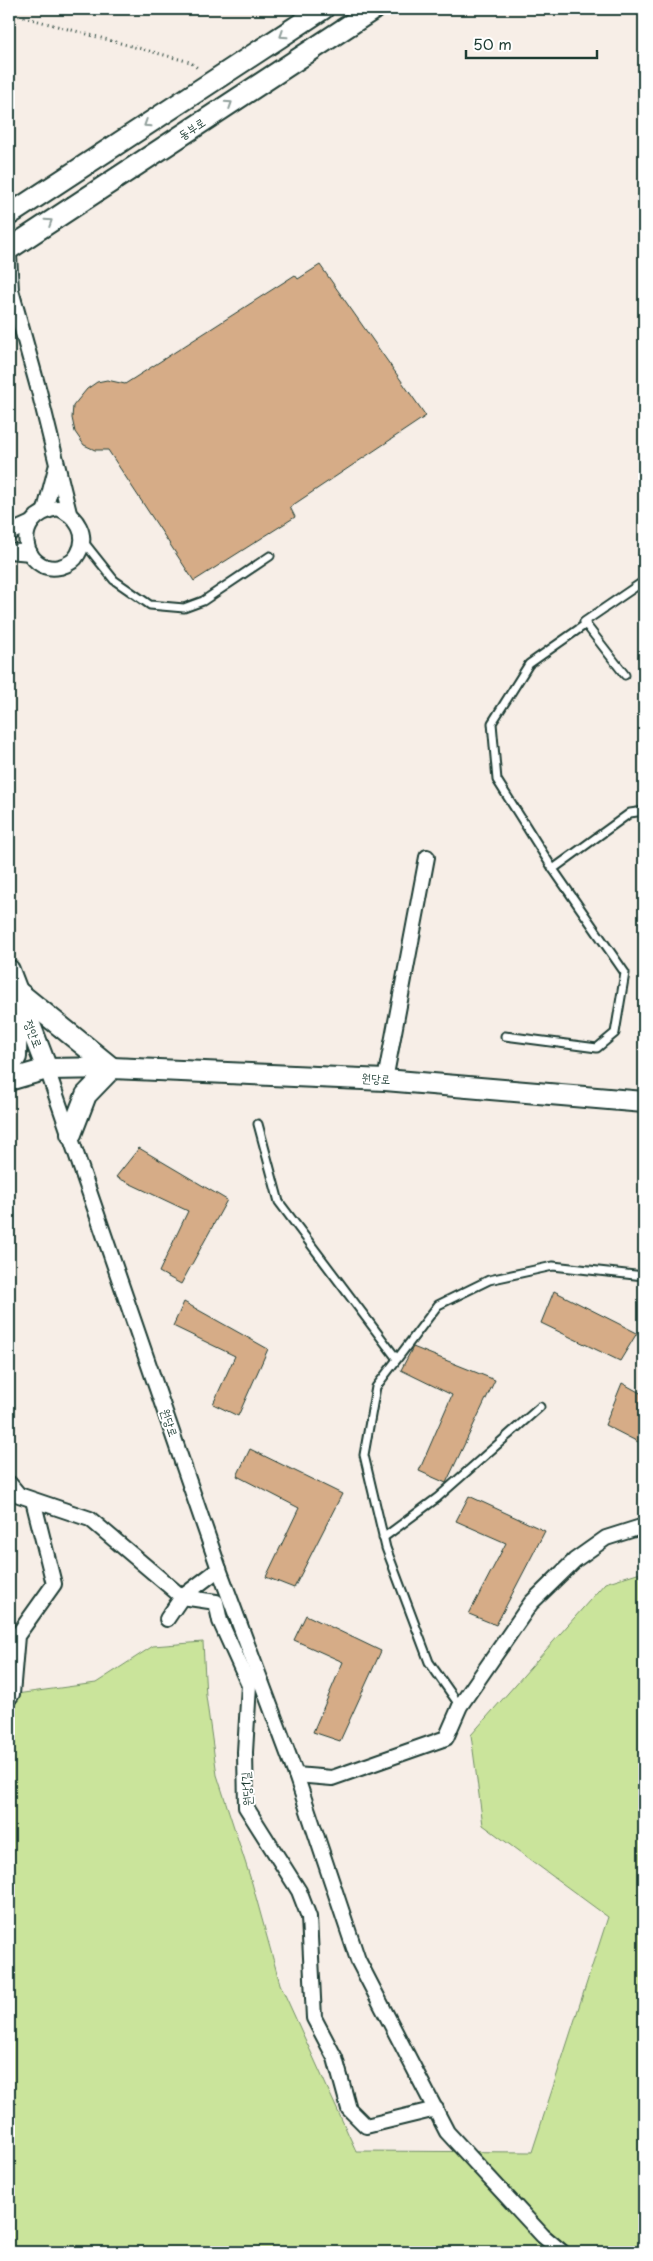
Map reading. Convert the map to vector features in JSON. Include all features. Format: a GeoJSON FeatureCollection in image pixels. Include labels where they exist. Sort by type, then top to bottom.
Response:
{"type":"FeatureCollection","features":[{"type":"Feature","properties":{"kind":"street"},"geometry":{"type":"LineString","coordinates":[[9,215],[324,9]]}},
{"type":"Feature","properties":{"kind":"street","name":"동부로"},"geometry":{"type":"LineString","coordinates":[[9,249],[374,9]]}},
{"type":"Feature","properties":{"kind":"street"},"geometry":{"type":"LineString","coordinates":[[9,254],[11,290],[39,391],[69,513],[81,528],[83,541],[78,555],[69,564],[52,568],[38,564],[30,553],[25,537],[29,524]]}},
{"type":"Feature","properties":{"kind":"street"},"geometry":{"type":"LineString","coordinates":[[46,510],[57,465]]}},
{"type":"Feature","properties":{"kind":"street"},"geometry":{"type":"LineString","coordinates":[[9,533],[29,524],[37,515],[46,510],[58,508],[69,513]]}},
{"type":"Feature","properties":{"kind":"street"},"geometry":{"type":"LineString","coordinates":[[9,551],[30,553]]}},
{"type":"Feature","properties":{"kind":"street"},"geometry":{"type":"LineString","coordinates":[[385,1080],[427,857]]}},
{"type":"Feature","properties":{"kind":"street","name":"정안로"},"geometry":{"type":"LineString","coordinates":[[9,970],[47,1069]]}},
{"type":"Feature","properties":{"kind":"street"},"geometry":{"type":"LineString","coordinates":[[9,1066],[16,1057],[17,991]]}},
{"type":"Feature","properties":{"kind":"street"},"geometry":{"type":"LineString","coordinates":[[17,991],[112,1068],[86,1095],[70,1134]]}},
{"type":"Feature","properties":{"kind":"street","name":"원당로"},"geometry":{"type":"LineString","coordinates":[[9,1080],[47,1069],[112,1068],[385,1080],[644,1102]]}},
{"type":"Feature","properties":{"kind":"street","name":"원당로"},"geometry":{"type":"LineString","coordinates":[[47,1069],[220,1569],[296,1775],[358,1960],[447,2132],[543,2236],[562,2252]]}},
{"type":"Feature","properties":{"kind":"street"},"geometry":{"type":"LineString","coordinates":[[9,1483],[19,1495],[90,1519],[182,1597]]}},
{"type":"Feature","properties":{"kind":"street"},"geometry":{"type":"LineString","coordinates":[[9,1698],[12,1694],[17,1636],[54,1584],[32,1500]]}},
{"type":"Feature","properties":{"kind":"street"},"geometry":{"type":"LineString","coordinates":[[296,1775],[332,1778],[446,1738],[460,1706],[531,1604],[575,1560],[606,1538],[644,1526]]}},
{"type":"Feature","properties":{"kind":"street"},"geometry":{"type":"LineString","coordinates":[[167,1619],[182,1597],[220,1569]]}},
{"type":"Feature","properties":{"kind":"street","name":"원당1길"},"geometry":{"type":"LineString","coordinates":[[182,1597],[216,1602],[220,1621],[248,1685],[245,1752],[246,1807],[299,1891],[309,1918],[314,2018],[335,2058],[349,2108],[366,2126],[436,2109]]}},
{"type":"Feature","properties":{"kind":"lane"},"geometry":{"type":"LineString","coordinates":[[83,541],[114,580],[150,605],[184,608],[203,601],[270,556]]}},
{"type":"Feature","properties":{"kind":"lane"},"geometry":{"type":"LineString","coordinates":[[505,1036],[597,1048],[615,1033],[625,973],[553,869],[497,780],[492,723],[529,664],[644,580]]}},
{"type":"Feature","properties":{"kind":"lane"},"geometry":{"type":"LineString","coordinates":[[586,624],[625,675]]}},
{"type":"Feature","properties":{"kind":"lane"},"geometry":{"type":"LineString","coordinates":[[553,869],[630,813],[644,811]]}},
{"type":"Feature","properties":{"kind":"lane"},"geometry":{"type":"LineString","coordinates":[[258,1124],[279,1202],[397,1359]]}},
{"type":"Feature","properties":{"kind":"lane"},"geometry":{"type":"LineString","coordinates":[[460,1706],[429,1662],[384,1538],[364,1455],[376,1387],[438,1305],[489,1280],[554,1266],[644,1276]]}},
{"type":"Feature","properties":{"kind":"lane"},"geometry":{"type":"LineString","coordinates":[[384,1538],[437,1498],[540,1408]]}},
{"type":"Feature","properties":{"kind":"path"},"geometry":{"type":"LineString","coordinates":[[9,13],[190,62],[214,80]]}},
{"type":"Feature","properties":{"kind":"green space"},"geometry":{"type":"Polygon","coordinates":[[[644,1571],[644,2252],[9,2252],[9,1695],[96,1683],[153,1646],[203,1642],[206,1696],[217,1775],[252,1883],[280,1984],[356,2151],[532,2152],[608,1917],[483,1825],[471,1735],[605,1583],[644,1571]]]}},
{"type":"Feature","properties":{"kind":"building"},"geometry":{"type":"Polygon","coordinates":[[[320,265],[426,416],[290,507],[295,517],[194,581],[108,450],[95,450],[84,445],[75,432],[72,418],[73,406],[87,389],[97,382],[107,380],[125,384],[295,275],[298,279],[320,265]]]}},
{"type":"Feature","properties":{"kind":"building"},"geometry":{"type":"Polygon","coordinates":[[[139,1148],[227,1200],[181,1284],[159,1272],[188,1211],[116,1177],[139,1148]]]}},
{"type":"Feature","properties":{"kind":"building"},"geometry":{"type":"Polygon","coordinates":[[[554,1291],[637,1333],[620,1361],[541,1323],[554,1291]]]}},
{"type":"Feature","properties":{"kind":"building"},"geometry":{"type":"Polygon","coordinates":[[[184,1302],[268,1349],[238,1416],[213,1404],[235,1356],[173,1326],[184,1302]]]}},
{"type":"Feature","properties":{"kind":"building"},"geometry":{"type":"Polygon","coordinates":[[[413,1347],[495,1380],[446,1483],[419,1471],[452,1395],[401,1370],[413,1347]]]}},
{"type":"Feature","properties":{"kind":"building"},"geometry":{"type":"Polygon","coordinates":[[[622,1383],[644,1395],[644,1445],[605,1425],[622,1383]]]}},
{"type":"Feature","properties":{"kind":"building"},"geometry":{"type":"Polygon","coordinates":[[[250,1449],[342,1494],[294,1588],[266,1577],[299,1508],[237,1476],[250,1449]]]}},
{"type":"Feature","properties":{"kind":"building"},"geometry":{"type":"Polygon","coordinates":[[[469,1496],[545,1531],[496,1625],[469,1614],[506,1543],[456,1521],[469,1496]]]}},
{"type":"Feature","properties":{"kind":"building"},"geometry":{"type":"Polygon","coordinates":[[[306,1615],[381,1651],[340,1741],[313,1732],[343,1662],[294,1640],[306,1615]]]}}]}
